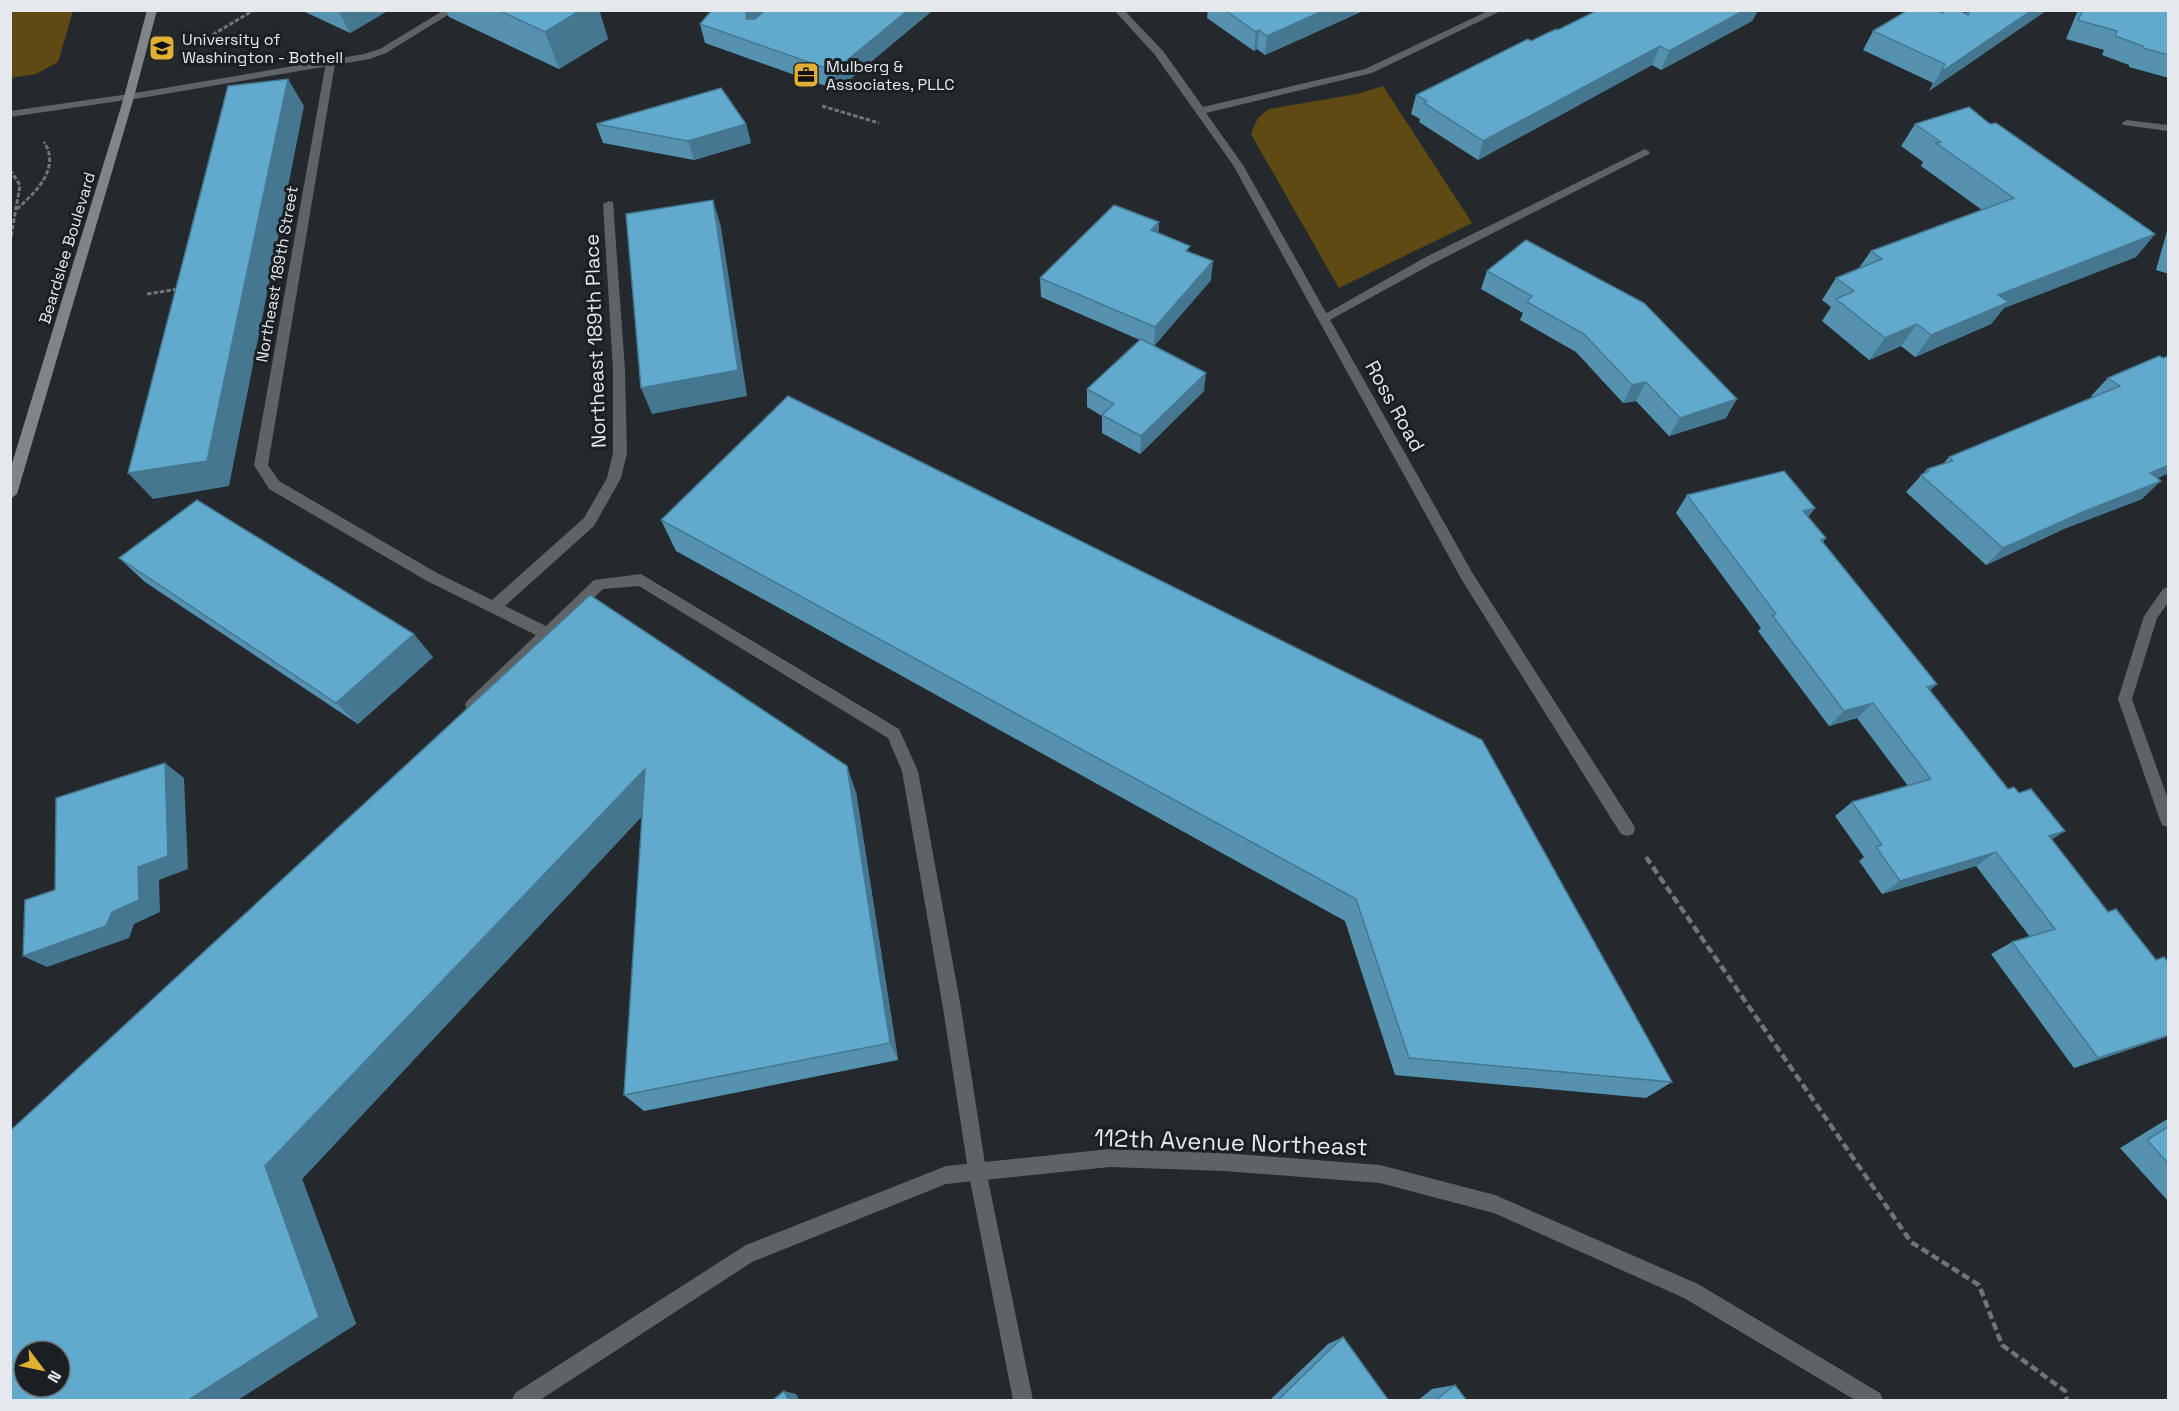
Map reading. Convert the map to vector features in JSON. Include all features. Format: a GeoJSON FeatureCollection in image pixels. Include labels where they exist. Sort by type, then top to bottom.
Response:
{"type":"FeatureCollection","features":[{"type":"Feature","properties":{"kind":"main road","name":"Beardslee Boulevard"},"geometry":{"type":"LineString","coordinates":[[10,494],[129,97],[152,10]]}},
{"type":"Feature","properties":{"kind":"street"},"geometry":{"type":"LineString","coordinates":[[10,114],[330,64],[383,51],[452,10]]}},
{"type":"Feature","properties":{"kind":"street","name":"Ross Road"},"geometry":{"type":"LineString","coordinates":[[1118,10],[1160,53],[1238,165],[1468,578],[1627,829]]}},
{"type":"Feature","properties":{"kind":"street"},"geometry":{"type":"LineString","coordinates":[[1201,111],[1368,71],[1499,10]]}},
{"type":"Feature","properties":{"kind":"street","name":"Northeast 189th Street"},"geometry":{"type":"LineString","coordinates":[[330,64],[261,465],[274,485],[432,577],[494,607]]}},
{"type":"Feature","properties":{"kind":"street"},"geometry":{"type":"LineString","coordinates":[[2127,123],[2169,128]]}},
{"type":"Feature","properties":{"kind":"street"},"geometry":{"type":"LineString","coordinates":[[1324,318],[1428,261],[1645,152]]}},
{"type":"Feature","properties":{"kind":"street","name":"Northeast 189th Place"},"geometry":{"type":"LineString","coordinates":[[494,607],[589,522],[614,478],[620,453],[620,370],[609,204]]}},
{"type":"Feature","properties":{"kind":"street"},"geometry":{"type":"LineString","coordinates":[[461,715],[599,584],[641,580],[894,734],[912,783],[952,1008],[977,1170],[1023,1401]]}},
{"type":"Feature","properties":{"kind":"street"},"geometry":{"type":"LineString","coordinates":[[2169,593],[2151,616],[2125,699],[2169,820]]}},
{"type":"Feature","properties":{"kind":"street"},"geometry":{"type":"LineString","coordinates":[[494,607],[547,633]]}},
{"type":"Feature","properties":{"kind":"street","name":"112th Avenue Northeast"},"geometry":{"type":"LineString","coordinates":[[522,1401],[746,1255],[946,1175],[1110,1158],[1224,1162],[1380,1174],[1495,1204],[1691,1291],[1873,1401]]}},
{"type":"Feature","properties":{"kind":"path"},"geometry":{"type":"LineString","coordinates":[[207,38],[254,10]]}},
{"type":"Feature","properties":{"kind":"path"},"geometry":{"type":"LineString","coordinates":[[822,106],[879,123]]}},
{"type":"Feature","properties":{"kind":"path"},"geometry":{"type":"LineString","coordinates":[[16,209],[34,195],[47,175],[50,155],[46,143],[39,141]]}},
{"type":"Feature","properties":{"kind":"path"},"geometry":{"type":"LineString","coordinates":[[10,170],[20,185],[10,243]]}},
{"type":"Feature","properties":{"kind":"path"},"geometry":{"type":"LineString","coordinates":[[147,294],[186,288]]}},
{"type":"Feature","properties":{"kind":"path"},"geometry":{"type":"LineString","coordinates":[[1627,829],[1911,1242],[1980,1285],[2002,1345],[2065,1391],[2067,1401]]}},
{"type":"Feature","properties":{"kind":"shaded area"},"geometry":{"type":"Polygon","coordinates":[[[11,10],[73,11],[58,62],[36,74],[11,78],[11,10]]]}},
{"type":"Feature","properties":{"kind":"shaded area"},"geometry":{"type":"Polygon","coordinates":[[[1383,86],[1472,223],[1339,288],[1251,134],[1258,118],[1269,109],[1357,94],[1383,86]]]}},
{"type":"Feature","properties":{"kind":"building"},"geometry":{"type":"Polygon","coordinates":[[[498,10],[581,10],[545,32],[498,10]]]}},
{"type":"Feature","properties":{"kind":"building"},"geometry":{"type":"Polygon","coordinates":[[[712,10],[747,10],[746,19],[755,19],[765,10],[908,10],[834,71],[700,24],[712,10]]]}},
{"type":"Feature","properties":{"kind":"building"},"geometry":{"type":"Polygon","coordinates":[[[1225,10],[1325,10],[1267,36],[1259,30],[1256,32],[1225,10]]]}},
{"type":"Feature","properties":{"kind":"building"},"geometry":{"type":"Polygon","coordinates":[[[1598,10],[1745,10],[1669,51],[1660,46],[1483,141],[1424,103],[1427,101],[1416,95],[1528,39],[1531,41],[1558,30],[1598,10]]]}},
{"type":"Feature","properties":{"kind":"building"},"geometry":{"type":"Polygon","coordinates":[[[1908,10],[1936,10],[1942,13],[1946,10],[1959,10],[1968,15],[1970,10],[2032,10],[1941,72],[1945,64],[1873,31],[1908,10]]]}},
{"type":"Feature","properties":{"kind":"building"},"geometry":{"type":"Polygon","coordinates":[[[2083,10],[2169,10],[2169,55],[2143,48],[2143,46],[2115,36],[2117,31],[2078,20],[2083,10]]]}},
{"type":"Feature","properties":{"kind":"building"},"geometry":{"type":"Polygon","coordinates":[[[288,79],[207,461],[128,473],[228,86],[288,79]]]}},
{"type":"Feature","properties":{"kind":"building"},"geometry":{"type":"Polygon","coordinates":[[[721,88],[746,124],[688,141],[596,124],[721,88]]]}},
{"type":"Feature","properties":{"kind":"building"},"geometry":{"type":"Polygon","coordinates":[[[1969,107],[1990,124],[1996,123],[2155,234],[1998,295],[2009,302],[1931,335],[1917,324],[1885,338],[1836,299],[1854,291],[1836,278],[1882,259],[1871,251],[2014,198],[1936,143],[1941,142],[1915,124],[1969,107]]]}},
{"type":"Feature","properties":{"kind":"building"},"geometry":{"type":"Polygon","coordinates":[[[713,200],[738,370],[641,388],[626,214],[713,200]]]}},
{"type":"Feature","properties":{"kind":"building"},"geometry":{"type":"Polygon","coordinates":[[[1114,205],[1159,222],[1151,230],[1190,246],[1186,251],[1213,261],[1155,327],[1040,278],[1114,205]]]}},
{"type":"Feature","properties":{"kind":"building"},"geometry":{"type":"Polygon","coordinates":[[[1526,240],[1644,303],[1737,399],[1680,418],[1646,382],[1632,385],[1584,334],[1527,302],[1532,296],[1487,271],[1526,240]]]}},
{"type":"Feature","properties":{"kind":"building"},"geometry":{"type":"Polygon","coordinates":[[[1141,339],[1206,373],[1141,436],[1102,415],[1114,404],[1087,389],[1141,339]]]}},
{"type":"Feature","properties":{"kind":"building"},"geometry":{"type":"Polygon","coordinates":[[[2159,356],[2163,358],[2169,356],[2169,465],[2150,473],[2161,481],[2085,511],[2003,548],[1921,475],[1929,471],[1927,469],[1953,461],[1949,457],[2120,386],[2108,378],[2159,356]]]}},
{"type":"Feature","properties":{"kind":"building"},"geometry":{"type":"Polygon","coordinates":[[[788,396],[1482,740],[1672,1082],[1409,1058],[1356,899],[661,520],[788,396]]]}},
{"type":"Feature","properties":{"kind":"building"},"geometry":{"type":"Polygon","coordinates":[[[1784,471],[1815,508],[1803,511],[1826,538],[1821,540],[1937,684],[1927,687],[2008,789],[2014,787],[2019,793],[2031,789],[2065,831],[2049,836],[2108,912],[2116,909],[2156,960],[2164,957],[2169,963],[2169,1035],[2098,1058],[2012,942],[2055,929],[1996,852],[1900,881],[1876,847],[1882,845],[1852,802],[1931,779],[1873,703],[1844,711],[1772,615],[1776,614],[1687,495],[1784,471]]]}},
{"type":"Feature","properties":{"kind":"building"},"geometry":{"type":"Polygon","coordinates":[[[197,500],[414,634],[336,703],[119,558],[197,500]]]}},
{"type":"Feature","properties":{"kind":"building"},"geometry":{"type":"Polygon","coordinates":[[[590,595],[847,766],[890,1043],[624,1095],[645,769],[265,1166],[319,1317],[187,1401],[10,1401],[10,1131],[590,595]]]}},
{"type":"Feature","properties":{"kind":"building"},"geometry":{"type":"Polygon","coordinates":[[[165,763],[168,856],[138,867],[139,900],[112,912],[106,926],[23,956],[25,900],[55,890],[56,798],[165,763]]]}},
{"type":"Feature","properties":{"kind":"building"},"geometry":{"type":"Polygon","coordinates":[[[2169,1126],[2169,1164],[2147,1140],[2169,1126]]]}},
{"type":"Feature","properties":{"kind":"building"},"geometry":{"type":"Polygon","coordinates":[[[1343,1337],[1389,1401],[1277,1401],[1343,1337]]]}},
{"type":"Feature","properties":{"kind":"building"},"geometry":{"type":"Polygon","coordinates":[[[1455,1385],[1467,1401],[1435,1401],[1455,1385]]]}},
{"type":"Feature","properties":{"kind":"building"},"geometry":{"type":"Polygon","coordinates":[[[784,1391],[789,1401],[772,1401],[784,1391]]]}},
{"type":"Feature","properties":{"kind":"place","name":"University of Washington - Bothell"},"geometry":{"type":"Point","coordinates":[162,48]}},
{"type":"Feature","properties":{"kind":"place","name":"Mulberg & Associates, PLLC"},"geometry":{"type":"Point","coordinates":[806,75]}}]}
